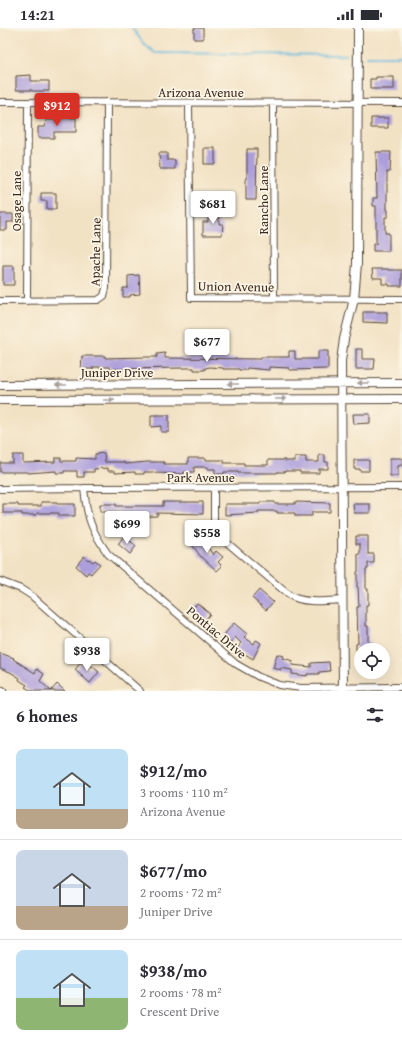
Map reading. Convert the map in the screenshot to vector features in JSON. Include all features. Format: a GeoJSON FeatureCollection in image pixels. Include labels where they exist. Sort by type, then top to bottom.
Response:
{"type":"FeatureCollection","features":[{"type":"Feature","properties":{"kind":"street"},"geometry":{"type":"LineString","coordinates":[[343,689],[341,361],[344,339],[354,299],[357,264],[358,28]]}},
{"type":"Feature","properties":{"kind":"street","name":"Arizona Avenue"},"geometry":{"type":"LineString","coordinates":[[0,102],[402,103]]}},
{"type":"Feature","properties":{"kind":"street","name":"Osage Lane"},"geometry":{"type":"LineString","coordinates":[[27,300],[28,102]]}},
{"type":"Feature","properties":{"kind":"street","name":"Apache Lane"},"geometry":{"type":"LineString","coordinates":[[0,301],[98,300],[104,296],[106,288],[107,102]]}},
{"type":"Feature","properties":{"kind":"street","name":"Union Avenue"},"geometry":{"type":"LineString","coordinates":[[189,102],[192,298],[402,299]]}},
{"type":"Feature","properties":{"kind":"street","name":"Rancho Lane"},"geometry":{"type":"LineString","coordinates":[[273,102],[274,298]]}},
{"type":"Feature","properties":{"kind":"street","name":"Juniper Drive"},"geometry":{"type":"LineString","coordinates":[[0,385],[402,383]]}},
{"type":"Feature","properties":{"kind":"street"},"geometry":{"type":"LineString","coordinates":[[155,384],[155,400]]}},
{"type":"Feature","properties":{"kind":"street"},"geometry":{"type":"LineString","coordinates":[[0,400],[402,399]]}},
{"type":"Feature","properties":{"kind":"street","name":"Park Avenue"},"geometry":{"type":"LineString","coordinates":[[0,489],[402,487]]}},
{"type":"Feature","properties":{"kind":"street","name":"Pontiac Drive"},"geometry":{"type":"LineString","coordinates":[[84,488],[89,519],[99,541],[108,554],[236,664],[259,677],[279,685],[301,688],[343,689],[402,687]]}},
{"type":"Feature","properties":{"kind":"street"},"geometry":{"type":"LineString","coordinates":[[214,488],[214,521],[218,532],[225,541],[295,599],[303,601],[342,600]]}},
{"type":"Feature","properties":{"kind":"street"},"geometry":{"type":"LineString","coordinates":[[0,581],[14,586],[32,596],[140,691]]}},
{"type":"Feature","properties":{"kind":"building"},"geometry":{"type":"Polygon","coordinates":[[[194,28],[203,28],[203,39],[194,39],[194,28]]]}},
{"type":"Feature","properties":{"kind":"building"},"geometry":{"type":"Polygon","coordinates":[[[31,75],[31,81],[49,81],[49,91],[16,90],[16,76],[31,75]]]}},
{"type":"Feature","properties":{"kind":"building"},"geometry":{"type":"Polygon","coordinates":[[[376,77],[394,77],[394,89],[370,89],[370,79],[376,79],[376,77]]]}},
{"type":"Feature","properties":{"kind":"building"},"geometry":{"type":"Polygon","coordinates":[[[59,118],[76,118],[76,132],[54,132],[54,138],[38,138],[38,127],[45,127],[46,120],[59,120],[59,118]]]}},
{"type":"Feature","properties":{"kind":"building"},"geometry":{"type":"Polygon","coordinates":[[[371,118],[388,118],[388,128],[371,128],[371,118]]]}},
{"type":"Feature","properties":{"kind":"building"},"geometry":{"type":"Polygon","coordinates":[[[204,148],[215,148],[215,164],[204,164],[204,148]]]}},
{"type":"Feature","properties":{"kind":"building"},"geometry":{"type":"Polygon","coordinates":[[[247,149],[257,149],[256,200],[246,200],[247,149]]]}},
{"type":"Feature","properties":{"kind":"building"},"geometry":{"type":"Polygon","coordinates":[[[376,152],[391,152],[390,172],[387,172],[388,217],[385,217],[385,233],[389,233],[389,251],[373,251],[373,244],[376,244],[376,206],[373,206],[373,198],[377,198],[376,152]]]}},
{"type":"Feature","properties":{"kind":"building"},"geometry":{"type":"Polygon","coordinates":[[[159,153],[167,153],[167,160],[175,160],[175,169],[160,169],[159,153]]]}},
{"type":"Feature","properties":{"kind":"building"},"geometry":{"type":"Polygon","coordinates":[[[41,193],[56,193],[56,209],[47,209],[47,201],[41,201],[41,193]]]}},
{"type":"Feature","properties":{"kind":"building"},"geometry":{"type":"Polygon","coordinates":[[[208,212],[219,212],[219,224],[223,224],[222,235],[203,235],[203,222],[208,222],[208,212]]]}},
{"type":"Feature","properties":{"kind":"building"},"geometry":{"type":"Polygon","coordinates":[[[0,214],[13,214],[13,222],[7,222],[7,230],[0,230],[0,214]]]}},
{"type":"Feature","properties":{"kind":"building"},"geometry":{"type":"Polygon","coordinates":[[[3,266],[14,266],[14,285],[3,285],[3,266]]]}},
{"type":"Feature","properties":{"kind":"building"},"geometry":{"type":"Polygon","coordinates":[[[372,269],[402,270],[402,286],[389,286],[389,284],[382,284],[382,278],[373,278],[372,269]]]}},
{"type":"Feature","properties":{"kind":"building"},"geometry":{"type":"Polygon","coordinates":[[[139,275],[140,294],[130,295],[130,297],[123,297],[123,288],[128,288],[128,276],[139,275]]]}},
{"type":"Feature","properties":{"kind":"building"},"geometry":{"type":"Polygon","coordinates":[[[363,312],[387,312],[387,323],[363,322],[363,312]]]}},
{"type":"Feature","properties":{"kind":"building"},"geometry":{"type":"Polygon","coordinates":[[[356,349],[362,349],[362,359],[375,359],[374,369],[356,369],[356,349]]]}},
{"type":"Feature","properties":{"kind":"building"},"geometry":{"type":"Polygon","coordinates":[[[289,351],[295,351],[295,359],[318,359],[318,351],[328,351],[328,369],[289,370],[289,368],[269,367],[269,370],[247,368],[246,370],[239,370],[210,367],[205,368],[205,370],[194,370],[194,368],[110,369],[110,367],[93,367],[93,369],[81,369],[82,356],[105,356],[105,358],[157,357],[157,354],[165,353],[165,358],[261,359],[261,357],[289,357],[289,351]]]}},
{"type":"Feature","properties":{"kind":"building"},"geometry":{"type":"Polygon","coordinates":[[[353,414],[370,414],[370,423],[354,424],[353,414]]]}},
{"type":"Feature","properties":{"kind":"building"},"geometry":{"type":"Polygon","coordinates":[[[151,415],[169,415],[169,432],[161,432],[161,426],[151,427],[151,415]]]}},
{"type":"Feature","properties":{"kind":"building"},"geometry":{"type":"Polygon","coordinates":[[[104,453],[105,462],[124,462],[124,464],[164,462],[164,464],[188,464],[188,458],[205,458],[205,460],[224,460],[224,463],[268,465],[268,460],[295,461],[295,457],[306,457],[306,462],[319,462],[319,455],[325,455],[325,462],[328,462],[328,469],[319,469],[319,473],[285,471],[277,473],[224,472],[224,474],[215,474],[215,469],[208,469],[208,467],[194,467],[194,472],[184,472],[184,474],[144,472],[144,474],[135,474],[135,472],[115,473],[115,471],[108,471],[108,468],[94,469],[94,472],[84,472],[84,477],[77,477],[77,471],[64,471],[64,473],[56,473],[56,471],[28,473],[0,472],[0,463],[13,463],[13,455],[23,455],[23,463],[55,462],[55,458],[61,458],[61,461],[76,461],[76,458],[95,459],[95,454],[104,453]]]}},
{"type":"Feature","properties":{"kind":"building"},"geometry":{"type":"Polygon","coordinates":[[[390,458],[402,458],[402,465],[398,466],[398,476],[390,476],[390,458]]]}},
{"type":"Feature","properties":{"kind":"building"},"geometry":{"type":"Polygon","coordinates":[[[354,460],[369,460],[369,471],[354,469],[354,460]]]}},
{"type":"Feature","properties":{"kind":"building"},"geometry":{"type":"Polygon","coordinates":[[[41,502],[75,504],[75,516],[59,516],[59,513],[22,515],[22,513],[3,513],[3,504],[18,504],[18,506],[41,506],[41,502]]]}},
{"type":"Feature","properties":{"kind":"building"},"geometry":{"type":"Polygon","coordinates":[[[163,502],[203,502],[203,514],[157,513],[157,516],[120,517],[120,512],[100,512],[100,504],[116,504],[116,506],[163,506],[163,502]]]}},
{"type":"Feature","properties":{"kind":"building"},"geometry":{"type":"Polygon","coordinates":[[[260,502],[275,502],[275,504],[295,504],[295,502],[330,503],[330,512],[312,512],[312,516],[295,516],[295,513],[277,513],[277,511],[258,511],[258,513],[225,515],[225,504],[260,504],[260,502]]]}},
{"type":"Feature","properties":{"kind":"building"},"geometry":{"type":"Polygon","coordinates":[[[353,504],[370,504],[370,513],[354,513],[353,504]]]}},
{"type":"Feature","properties":{"kind":"building"},"geometry":{"type":"Polygon","coordinates":[[[124,536],[136,546],[130,554],[118,544],[124,536]]]}},
{"type":"Feature","properties":{"kind":"building"},"geometry":{"type":"Polygon","coordinates":[[[356,536],[368,536],[368,554],[374,554],[374,563],[368,563],[368,569],[366,569],[368,605],[366,605],[366,626],[368,626],[368,643],[358,643],[357,607],[359,607],[357,572],[360,544],[356,544],[356,536]]]}},
{"type":"Feature","properties":{"kind":"building"},"geometry":{"type":"Polygon","coordinates":[[[201,537],[213,555],[216,551],[223,557],[218,562],[222,566],[217,571],[201,557],[191,543],[201,537]]]}},
{"type":"Feature","properties":{"kind":"building"},"geometry":{"type":"Polygon","coordinates":[[[84,556],[88,560],[89,559],[93,562],[95,560],[100,564],[91,574],[88,572],[86,575],[76,566],[84,556]]]}},
{"type":"Feature","properties":{"kind":"building"},"geometry":{"type":"Polygon","coordinates":[[[259,590],[273,602],[266,610],[252,598],[259,590]]]}},
{"type":"Feature","properties":{"kind":"building"},"geometry":{"type":"Polygon","coordinates":[[[197,603],[210,614],[205,620],[192,610],[197,603]]]}},
{"type":"Feature","properties":{"kind":"building"},"geometry":{"type":"Polygon","coordinates":[[[234,623],[247,634],[244,637],[254,644],[256,640],[261,643],[253,659],[237,649],[241,643],[235,637],[230,643],[223,636],[234,623]]]}},
{"type":"Feature","properties":{"kind":"building"},"geometry":{"type":"Polygon","coordinates":[[[0,653],[14,658],[13,659],[35,673],[37,669],[44,674],[40,681],[51,691],[31,691],[25,687],[27,685],[19,680],[20,678],[0,668],[0,653]]]}},
{"type":"Feature","properties":{"kind":"building"},"geometry":{"type":"Polygon","coordinates":[[[277,654],[284,656],[283,658],[293,661],[292,665],[311,667],[311,663],[329,662],[330,671],[319,672],[319,674],[307,674],[307,676],[292,674],[292,670],[273,668],[277,654]]]}},
{"type":"Feature","properties":{"kind":"building"},"geometry":{"type":"Polygon","coordinates":[[[81,662],[89,669],[92,666],[99,672],[90,683],[75,670],[81,662]]]}},
{"type":"Feature","properties":{"kind":"building"},"geometry":{"type":"Polygon","coordinates":[[[57,684],[65,691],[51,691],[57,684]]]}},
{"type":"Feature","properties":{"kind":"waterway"},"geometry":{"type":"LineString","coordinates":[[132,28],[144,44],[155,53],[346,55]]}},
{"type":"Feature","properties":{"kind":"waterway"},"geometry":{"type":"LineString","coordinates":[[367,56],[402,56]]}}]}
